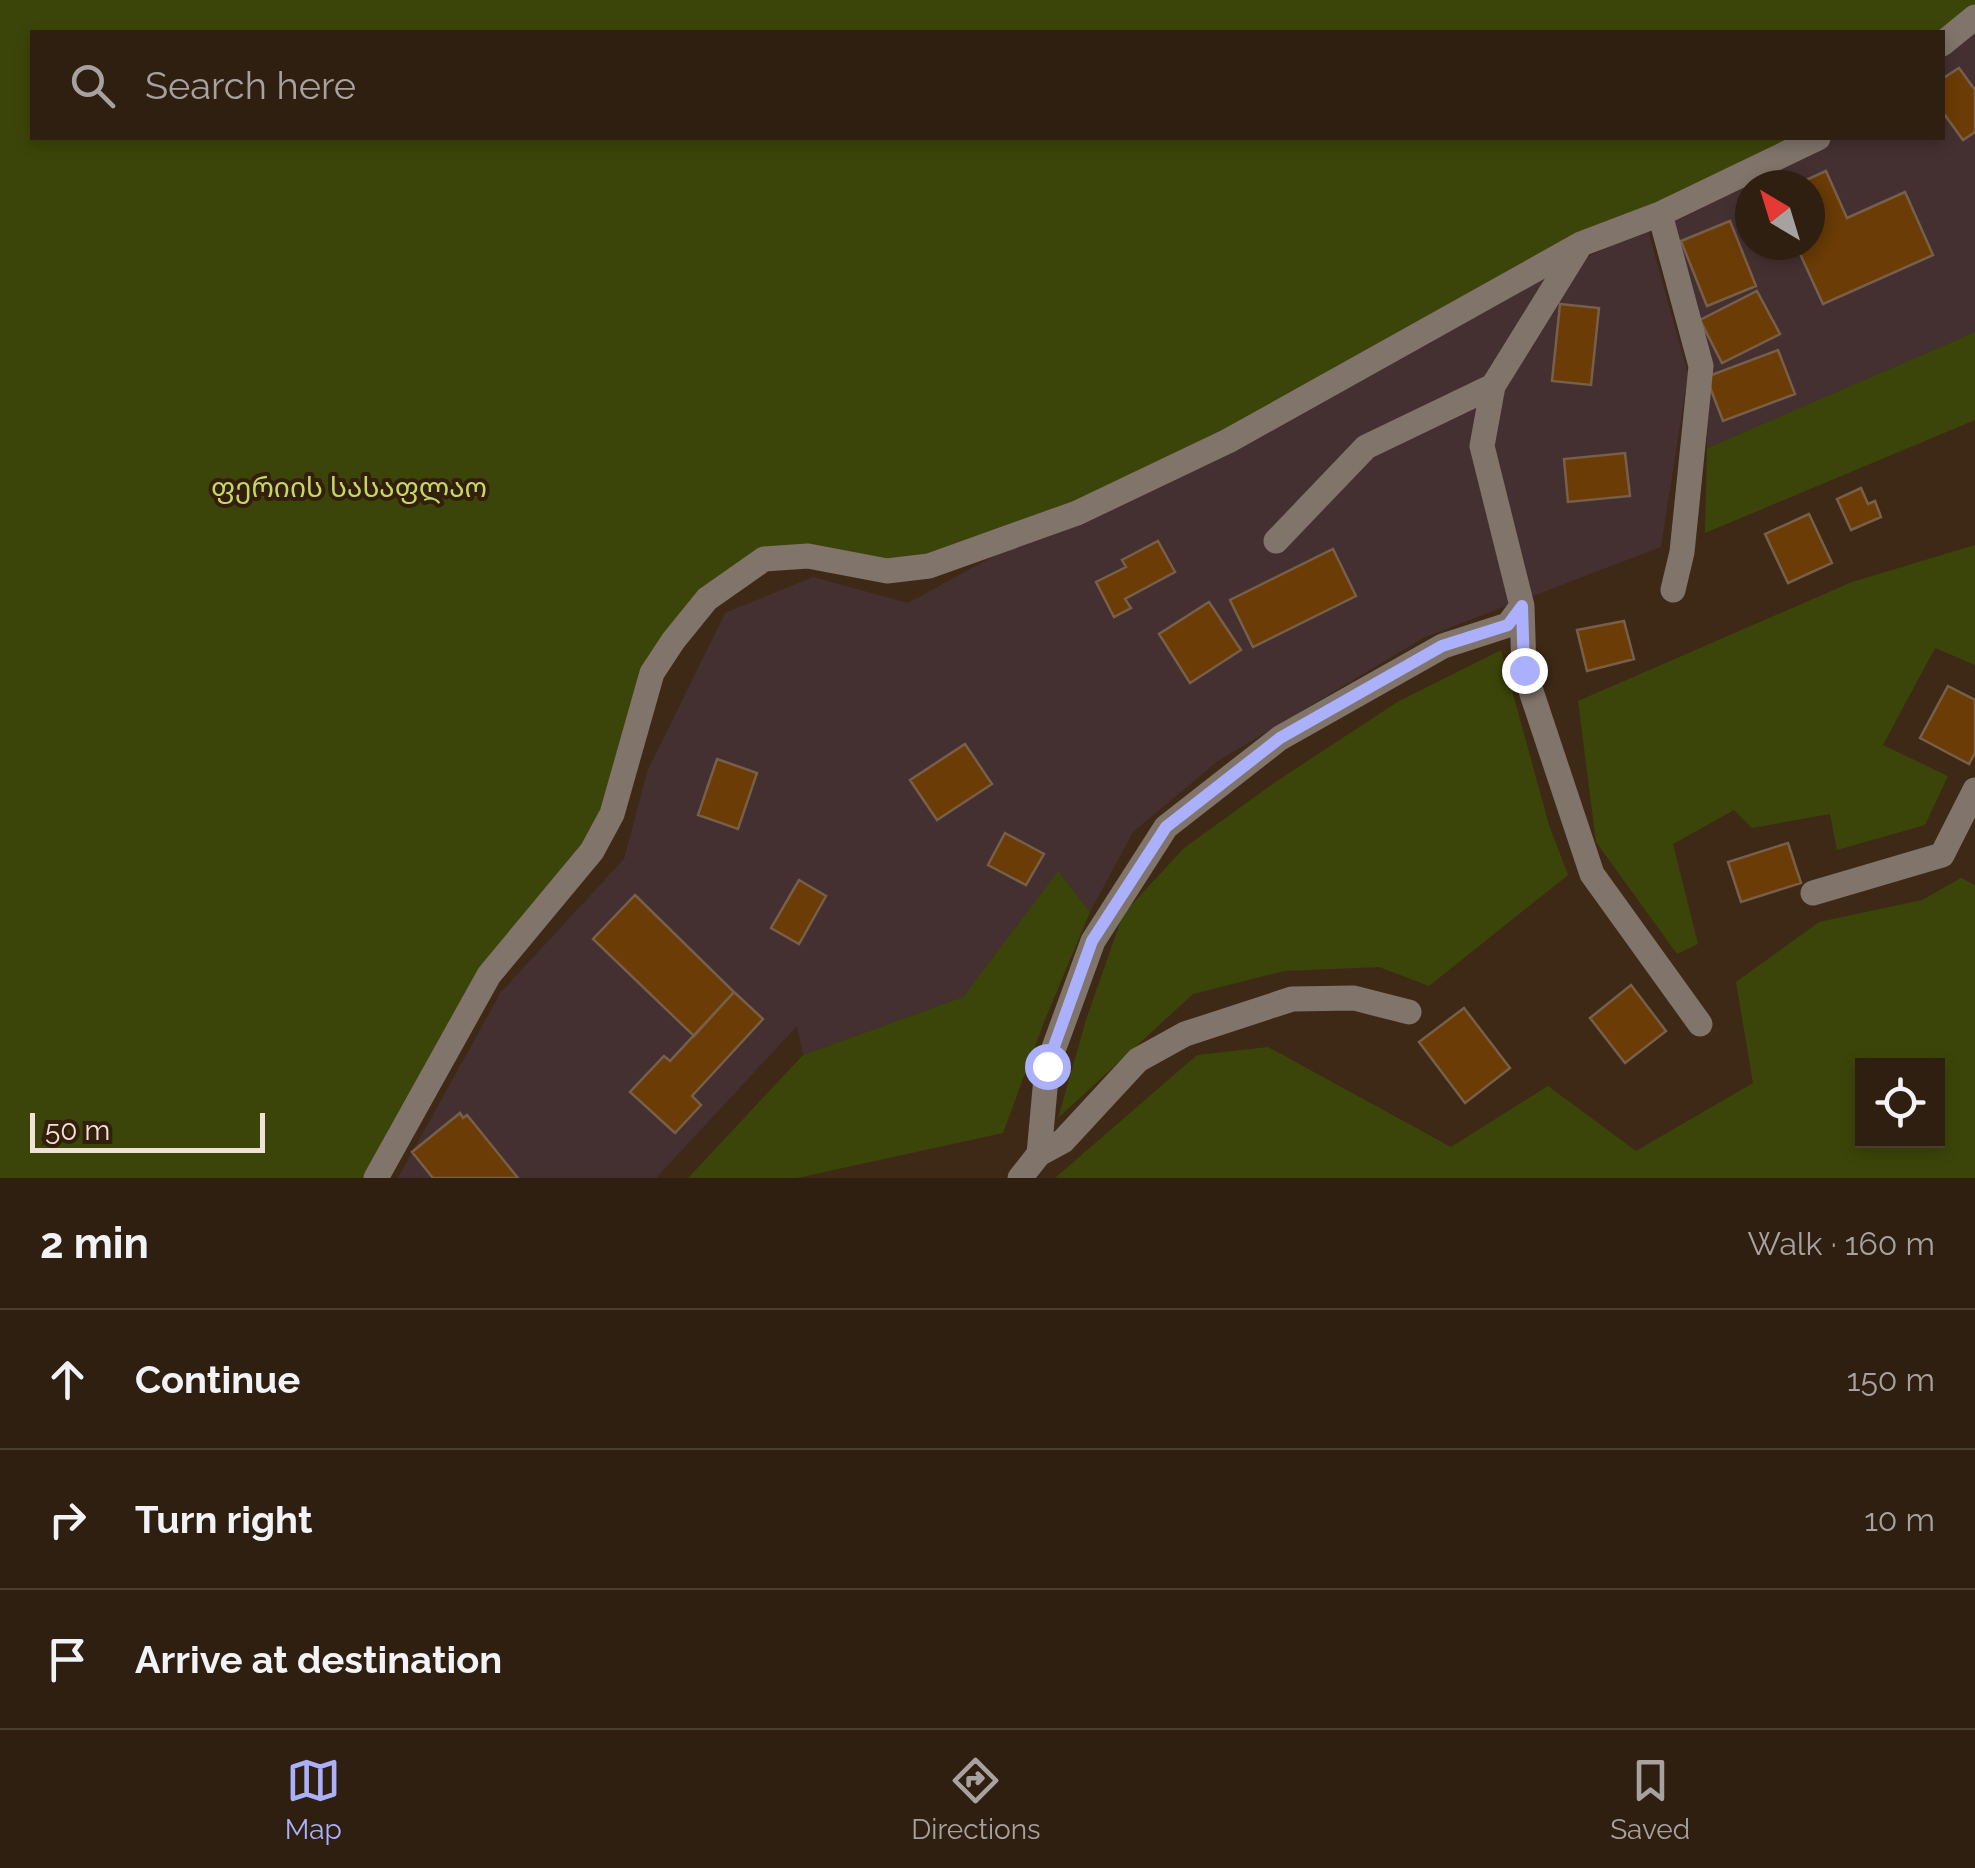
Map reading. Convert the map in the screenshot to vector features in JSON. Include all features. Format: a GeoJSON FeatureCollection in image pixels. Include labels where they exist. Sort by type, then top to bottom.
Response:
{"type":"FeatureCollection","features":[{"type":"Feature","properties":{"kind":"street"},"geometry":{"type":"LineString","coordinates":[[1945,42],[1975,17]]}},
{"type":"Feature","properties":{"kind":"street"},"geometry":{"type":"LineString","coordinates":[[376,1178],[489,975],[592,851],[612,814],[652,673],[707,599],[764,560],[808,556],[887,572],[930,566],[1077,513],[1228,441],[1581,244],[1660,214],[1814,140]]}},
{"type":"Feature","properties":{"kind":"street"},"geometry":{"type":"LineString","coordinates":[[1660,214],[1701,366],[1682,552],[1673,590]]}},
{"type":"Feature","properties":{"kind":"street"},"geometry":{"type":"LineString","coordinates":[[1581,244],[1492,386],[1482,446],[1522,606],[1524,670],[1592,874],[1700,1024]]}},
{"type":"Feature","properties":{"kind":"street"},"geometry":{"type":"LineString","coordinates":[[1276,541],[1366,447],[1492,386]]}},
{"type":"Feature","properties":{"kind":"street"},"geometry":{"type":"LineString","coordinates":[[1039,1154],[1047,1066],[1092,941],[1166,827],[1280,738],[1442,646],[1508,625],[1522,606]]}},
{"type":"Feature","properties":{"kind":"street"},"geometry":{"type":"LineString","coordinates":[[1813,893],[1942,855],[1975,790]]}},
{"type":"Feature","properties":{"kind":"street"},"geometry":{"type":"LineString","coordinates":[[1020,1178],[1039,1154],[1063,1141],[1138,1060],[1184,1034],[1292,999],[1354,998],[1409,1012]]}},
{"type":"Feature","properties":{"kind":"shaded area"},"geometry":{"type":"Polygon","coordinates":[[[1975,29],[1975,332],[1707,448],[1708,358],[1672,216],[1735,185],[1735,260],[1825,260],[1825,170],[1766,170],[1828,140],[1945,140],[1945,54],[1975,29]]]}},
{"type":"Feature","properties":{"kind":"shaded area"},"geometry":{"type":"Polygon","coordinates":[[[1647,227],[1688,374],[1661,547],[1425,637],[1218,761],[1133,832],[1090,912],[1058,871],[963,997],[803,1055],[797,1026],[656,1178],[398,1178],[501,992],[624,859],[647,772],[725,613],[813,577],[908,603],[1647,227]]]}},
{"type":"Feature","properties":{"kind":"green space","name":"ფერიის სასაფლაო"},"geometry":{"type":"Polygon","coordinates":[[[0,0],[1975,0],[1975,17],[1945,31],[30,30],[30,140],[1814,140],[1754,170],[1735,170],[1735,180],[1224,436],[1075,505],[928,558],[890,563],[763,556],[668,637],[609,810],[368,1178],[0,1178],[0,0]]]}},
{"type":"Feature","properties":{"kind":"green space"},"geometry":{"type":"Polygon","coordinates":[[[1975,332],[1975,420],[1705,533],[1707,448],[1975,332]]]}},
{"type":"Feature","properties":{"kind":"green space"},"geometry":{"type":"Polygon","coordinates":[[[1975,545],[1975,665],[1935,648],[1883,745],[1948,776],[1925,825],[1837,850],[1830,814],[1752,828],[1734,810],[1673,844],[1698,944],[1677,954],[1596,842],[1578,701],[1852,582],[1975,545]]]}},
{"type":"Feature","properties":{"kind":"green space"},"geometry":{"type":"Polygon","coordinates":[[[1501,650],[1549,825],[1568,875],[1429,986],[1379,967],[1284,971],[1193,994],[1058,1118],[1086,1020],[1123,914],[1184,848],[1399,701],[1501,650]]]}},
{"type":"Feature","properties":{"kind":"green space"},"geometry":{"type":"Polygon","coordinates":[[[1058,871],[1090,912],[1003,1133],[797,1178],[688,1178],[803,1055],[963,997],[1058,871]]]}},
{"type":"Feature","properties":{"kind":"green space"},"geometry":{"type":"Polygon","coordinates":[[[1961,878],[1975,885],[1975,1178],[1055,1178],[1197,1055],[1268,1047],[1451,1147],[1548,1086],[1636,1151],[1753,1083],[1736,982],[1819,922],[1922,900],[1961,878]]]}},
{"type":"Feature","properties":{"kind":"building"},"geometry":{"type":"Polygon","coordinates":[[[1959,68],[1975,90],[1975,132],[1963,140],[1945,115],[1945,77],[1959,68]]]}},
{"type":"Feature","properties":{"kind":"building"},"geometry":{"type":"Polygon","coordinates":[[[1825,171],[1847,218],[1905,192],[1933,255],[1823,304],[1803,260],[1825,260],[1825,171]]]}},
{"type":"Feature","properties":{"kind":"building"},"geometry":{"type":"Polygon","coordinates":[[[1730,221],[1735,234],[1735,260],[1746,260],[1756,286],[1707,306],[1681,241],[1730,221]]]}},
{"type":"Feature","properties":{"kind":"building"},"geometry":{"type":"Polygon","coordinates":[[[1757,291],[1780,334],[1722,363],[1700,320],[1757,291]]]}},
{"type":"Feature","properties":{"kind":"building"},"geometry":{"type":"Polygon","coordinates":[[[1560,304],[1599,308],[1591,385],[1552,381],[1560,304]]]}},
{"type":"Feature","properties":{"kind":"building"},"geometry":{"type":"Polygon","coordinates":[[[1778,350],[1795,394],[1723,421],[1706,377],[1778,350]]]}},
{"type":"Feature","properties":{"kind":"building"},"geometry":{"type":"Polygon","coordinates":[[[1625,453],[1630,496],[1568,502],[1564,459],[1625,453]]]}},
{"type":"Feature","properties":{"kind":"building"},"geometry":{"type":"Polygon","coordinates":[[[1861,488],[1868,504],[1875,501],[1881,517],[1851,530],[1837,499],[1861,488]]]}},
{"type":"Feature","properties":{"kind":"building"},"geometry":{"type":"Polygon","coordinates":[[[1809,514],[1832,563],[1788,583],[1765,534],[1809,514]]]}},
{"type":"Feature","properties":{"kind":"building"},"geometry":{"type":"Polygon","coordinates":[[[1158,541],[1175,572],[1125,599],[1131,608],[1114,617],[1096,582],[1126,567],[1122,560],[1158,541]]]}},
{"type":"Feature","properties":{"kind":"building"},"geometry":{"type":"Polygon","coordinates":[[[1333,549],[1356,596],[1253,647],[1230,600],[1333,549]]]}},
{"type":"Feature","properties":{"kind":"building"},"geometry":{"type":"Polygon","coordinates":[[[1209,602],[1241,650],[1190,683],[1159,634],[1209,602]]]}},
{"type":"Feature","properties":{"kind":"building"},"geometry":{"type":"Polygon","coordinates":[[[1624,621],[1634,659],[1587,671],[1577,630],[1624,621]]]}},
{"type":"Feature","properties":{"kind":"building"},"geometry":{"type":"Polygon","coordinates":[[[1948,686],[1975,700],[1975,753],[1969,764],[1920,738],[1948,686]]]}},
{"type":"Feature","properties":{"kind":"building"},"geometry":{"type":"Polygon","coordinates":[[[965,744],[992,784],[937,820],[910,780],[965,744]]]}},
{"type":"Feature","properties":{"kind":"building"},"geometry":{"type":"Polygon","coordinates":[[[717,759],[757,773],[738,829],[698,815],[717,759]]]}},
{"type":"Feature","properties":{"kind":"building"},"geometry":{"type":"Polygon","coordinates":[[[1005,833],[1044,854],[1026,885],[988,865],[1005,833]]]}},
{"type":"Feature","properties":{"kind":"building"},"geometry":{"type":"Polygon","coordinates":[[[1788,843],[1801,883],[1741,902],[1728,862],[1788,843]]]}},
{"type":"Feature","properties":{"kind":"building"},"geometry":{"type":"Polygon","coordinates":[[[799,880],[826,896],[799,944],[771,928],[799,880]]]}},
{"type":"Feature","properties":{"kind":"building"},"geometry":{"type":"Polygon","coordinates":[[[635,895],[734,992],[694,1036],[593,939],[635,895]]]}},
{"type":"Feature","properties":{"kind":"building"},"geometry":{"type":"Polygon","coordinates":[[[1631,985],[1666,1031],[1625,1063],[1590,1018],[1631,985]]]}},
{"type":"Feature","properties":{"kind":"building"},"geometry":{"type":"Polygon","coordinates":[[[734,992],[763,1019],[692,1096],[701,1105],[675,1133],[630,1092],[664,1056],[670,1061],[734,992]]]}},
{"type":"Feature","properties":{"kind":"building"},"geometry":{"type":"Polygon","coordinates":[[[1464,1008],[1510,1068],[1465,1103],[1419,1042],[1464,1008]]]}},
{"type":"Feature","properties":{"kind":"building"},"geometry":{"type":"Polygon","coordinates":[[[460,1113],[463,1118],[467,1115],[518,1178],[433,1178],[412,1152],[460,1113]]]}},
{"type":"Feature","properties":{"kind":"route"},"geometry":{"type":"LineString","coordinates":[[1047,1066],[1092,941],[1166,827],[1280,738],[1442,646],[1508,625],[1522,606],[1524,670]]}}]}
